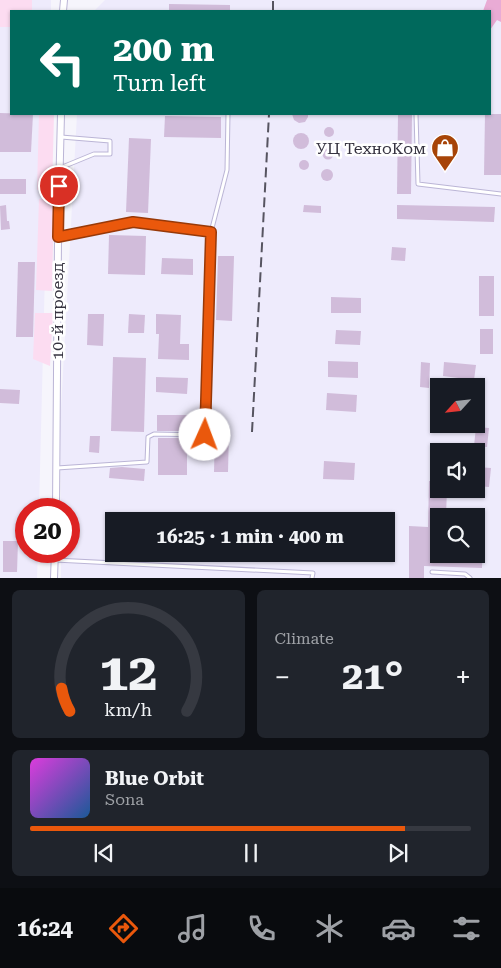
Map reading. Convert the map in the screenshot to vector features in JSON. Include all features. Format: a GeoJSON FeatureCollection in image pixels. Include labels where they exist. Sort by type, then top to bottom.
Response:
{"type":"FeatureCollection","features":[{"type":"Feature","properties":{"kind":"street","name":"10-й проезд"},"geometry":{"type":"LineString","coordinates":[[56,498],[61,115]]}},
{"type":"Feature","properties":{"kind":"street"},"geometry":{"type":"LineString","coordinates":[[54,578],[55,563]]}},
{"type":"Feature","properties":{"kind":"lane"},"geometry":{"type":"LineString","coordinates":[[56,468],[147,462],[148,437],[154,434],[205,435],[211,232],[226,170],[228,115]]}},
{"type":"Feature","properties":{"kind":"lane"},"geometry":{"type":"LineString","coordinates":[[416,115],[418,184],[501,194]]}},
{"type":"Feature","properties":{"kind":"lane"},"geometry":{"type":"LineString","coordinates":[[59,168],[94,154],[110,154],[110,141],[60,137]]}},
{"type":"Feature","properties":{"kind":"lane"},"geometry":{"type":"LineString","coordinates":[[58,237],[133,222],[211,232]]}},
{"type":"Feature","properties":{"kind":"lane"},"geometry":{"type":"LineString","coordinates":[[80,561],[313,573],[312,578]]}},
{"type":"Feature","properties":{"kind":"lane"},"geometry":{"type":"LineString","coordinates":[[432,572],[465,574],[470,578]]}},
{"type":"Feature","properties":{"kind":"shaded area"},"geometry":{"type":"Polygon","coordinates":[[[0,0],[51,0],[51,10],[10,10],[10,115],[49,115],[39,498],[15,498],[15,563],[38,563],[37,578],[0,578],[0,0]]]}},
{"type":"Feature","properties":{"kind":"shaded area"},"geometry":{"type":"Polygon","coordinates":[[[0,0],[32,0],[32,10],[10,10],[10,27],[0,27],[0,0]]]}},
{"type":"Feature","properties":{"kind":"shaded area"},"geometry":{"type":"Polygon","coordinates":[[[105,0],[501,0],[501,578],[61,578],[61,563],[80,563],[80,498],[61,498],[60,428],[77,115],[491,115],[491,10],[95,10],[105,0]]]}},
{"type":"Feature","properties":{"kind":"shaded area"},"geometry":{"type":"Polygon","coordinates":[[[487,0],[501,0],[501,22],[497,20],[491,29],[491,10],[483,10],[487,0]]]}},
{"type":"Feature","properties":{"kind":"shaded area"},"geometry":{"type":"Polygon","coordinates":[[[39,115],[54,115],[52,191],[37,190],[39,115]]]}},
{"type":"Feature","properties":{"kind":"shaded area"},"geometry":{"type":"Polygon","coordinates":[[[39,199],[54,199],[52,291],[36,290],[39,199]]]}},
{"type":"Feature","properties":{"kind":"shaded area"},"geometry":{"type":"Polygon","coordinates":[[[35,313],[53,313],[50,366],[33,359],[35,313]]]}},
{"type":"Feature","properties":{"kind":"building"},"geometry":{"type":"Polygon","coordinates":[[[169,4],[230,5],[230,10],[169,10],[169,4]]]}},
{"type":"Feature","properties":{"kind":"building"},"geometry":{"type":"Polygon","coordinates":[[[0,113],[33,115],[31,152],[0,152],[0,113]]]}},
{"type":"Feature","properties":{"kind":"building"},"geometry":{"type":"Polygon","coordinates":[[[501,114],[501,175],[484,175],[485,115],[501,114]]]}},
{"type":"Feature","properties":{"kind":"building"},"geometry":{"type":"Polygon","coordinates":[[[292,115],[308,115],[305,122],[299,123],[294,120],[292,115]]]}},
{"type":"Feature","properties":{"kind":"building"},"geometry":{"type":"Polygon","coordinates":[[[398,115],[412,115],[411,194],[397,194],[398,115]]]}},
{"type":"Feature","properties":{"kind":"building"},"geometry":{"type":"Polygon","coordinates":[[[165,116],[221,117],[221,138],[164,137],[165,116]]]}},
{"type":"Feature","properties":{"kind":"building"},"geometry":{"type":"Polygon","coordinates":[[[327,127],[331,127],[334,132],[333,136],[327,137],[324,134],[324,130],[327,127]]]}},
{"type":"Feature","properties":{"kind":"building"},"geometry":{"type":"Polygon","coordinates":[[[301,133],[309,141],[301,149],[293,141],[301,133]]]}},
{"type":"Feature","properties":{"kind":"building"},"geometry":{"type":"Polygon","coordinates":[[[129,138],[151,139],[148,213],[126,212],[129,138]]]}},
{"type":"Feature","properties":{"kind":"building"},"geometry":{"type":"Polygon","coordinates":[[[326,149],[330,149],[333,154],[332,158],[326,159],[323,156],[323,152],[326,149]]]}},
{"type":"Feature","properties":{"kind":"building"},"geometry":{"type":"Polygon","coordinates":[[[302,160],[306,160],[309,165],[308,169],[302,170],[299,167],[299,163],[302,160]]]}},
{"type":"Feature","properties":{"kind":"building"},"geometry":{"type":"Polygon","coordinates":[[[325,169],[329,169],[333,175],[329,181],[325,181],[321,177],[321,173],[325,169]]]}},
{"type":"Feature","properties":{"kind":"building"},"geometry":{"type":"Polygon","coordinates":[[[0,179],[26,179],[26,194],[0,194],[0,179]]]}},
{"type":"Feature","properties":{"kind":"building"},"geometry":{"type":"Polygon","coordinates":[[[6,205],[7,221],[9,221],[10,229],[1,230],[0,206],[6,205]]]}},
{"type":"Feature","properties":{"kind":"building"},"geometry":{"type":"Polygon","coordinates":[[[304,205],[321,206],[321,213],[303,212],[304,205]]]}},
{"type":"Feature","properties":{"kind":"building"},"geometry":{"type":"Polygon","coordinates":[[[397,205],[495,207],[494,222],[397,219],[397,205]]]}},
{"type":"Feature","properties":{"kind":"building"},"geometry":{"type":"Polygon","coordinates":[[[109,235],[146,236],[145,275],[108,274],[109,235]]]}},
{"type":"Feature","properties":{"kind":"building"},"geometry":{"type":"Polygon","coordinates":[[[392,247],[406,248],[405,261],[391,260],[392,247]]]}},
{"type":"Feature","properties":{"kind":"building"},"geometry":{"type":"Polygon","coordinates":[[[218,256],[234,256],[232,321],[216,320],[218,256]]]}},
{"type":"Feature","properties":{"kind":"building"},"geometry":{"type":"Polygon","coordinates":[[[162,258],[193,259],[193,275],[161,274],[162,258]]]}},
{"type":"Feature","properties":{"kind":"building"},"geometry":{"type":"Polygon","coordinates":[[[18,262],[35,262],[33,337],[16,337],[18,262]]]}},
{"type":"Feature","properties":{"kind":"building"},"geometry":{"type":"Polygon","coordinates":[[[479,276],[494,276],[494,316],[479,316],[479,276]]]}},
{"type":"Feature","properties":{"kind":"building"},"geometry":{"type":"Polygon","coordinates":[[[331,297],[361,298],[361,313],[331,313],[331,297]]]}},
{"type":"Feature","properties":{"kind":"building"},"geometry":{"type":"Polygon","coordinates":[[[88,314],[104,314],[103,346],[87,345],[88,314]]]}},
{"type":"Feature","properties":{"kind":"building"},"geometry":{"type":"Polygon","coordinates":[[[129,314],[145,315],[144,333],[128,333],[129,314]]]}},
{"type":"Feature","properties":{"kind":"building"},"geometry":{"type":"Polygon","coordinates":[[[156,314],[181,315],[180,344],[189,344],[189,360],[158,359],[159,334],[156,334],[156,314]]]}},
{"type":"Feature","properties":{"kind":"building"},"geometry":{"type":"Polygon","coordinates":[[[480,329],[493,329],[493,354],[480,354],[480,329]]]}},
{"type":"Feature","properties":{"kind":"building"},"geometry":{"type":"Polygon","coordinates":[[[336,330],[361,331],[360,345],[335,344],[336,330]]]}},
{"type":"Feature","properties":{"kind":"building"},"geometry":{"type":"Polygon","coordinates":[[[113,357],[146,358],[144,432],[111,431],[113,357]]]}},
{"type":"Feature","properties":{"kind":"building"},"geometry":{"type":"Polygon","coordinates":[[[328,361],[358,362],[358,378],[328,377],[328,361]]]}},
{"type":"Feature","properties":{"kind":"building"},"geometry":{"type":"Polygon","coordinates":[[[421,362],[430,363],[429,388],[420,387],[421,362]]]}},
{"type":"Feature","properties":{"kind":"building"},"geometry":{"type":"Polygon","coordinates":[[[444,362],[476,365],[474,378],[443,376],[444,362]]]}},
{"type":"Feature","properties":{"kind":"building"},"geometry":{"type":"Polygon","coordinates":[[[156,377],[188,378],[187,394],[156,392],[156,377]]]}},
{"type":"Feature","properties":{"kind":"building"},"geometry":{"type":"Polygon","coordinates":[[[0,389],[20,390],[19,404],[0,403],[0,389]]]}},
{"type":"Feature","properties":{"kind":"building"},"geometry":{"type":"Polygon","coordinates":[[[327,393],[357,395],[356,412],[326,410],[327,393]]]}},
{"type":"Feature","properties":{"kind":"building"},"geometry":{"type":"Polygon","coordinates":[[[157,415],[189,415],[189,431],[157,431],[157,415]]]}},
{"type":"Feature","properties":{"kind":"building"},"geometry":{"type":"Polygon","coordinates":[[[485,428],[489,428],[487,447],[485,447],[485,443],[474,443],[475,433],[485,433],[485,428]]]}},
{"type":"Feature","properties":{"kind":"building"},"geometry":{"type":"Polygon","coordinates":[[[215,431],[229,431],[228,472],[214,472],[215,431]]]}},
{"type":"Feature","properties":{"kind":"building"},"geometry":{"type":"Polygon","coordinates":[[[90,436],[100,436],[99,453],[89,452],[90,436]]]}},
{"type":"Feature","properties":{"kind":"building"},"geometry":{"type":"Polygon","coordinates":[[[158,438],[187,438],[187,475],[158,475],[158,438]]]}},
{"type":"Feature","properties":{"kind":"building"},"geometry":{"type":"Polygon","coordinates":[[[324,461],[355,463],[354,480],[323,479],[324,461]]]}},
{"type":"Feature","properties":{"kind":"building"},"geometry":{"type":"Polygon","coordinates":[[[110,468],[145,469],[144,481],[109,478],[110,468]]]}},
{"type":"Feature","properties":{"kind":"building"},"geometry":{"type":"Polygon","coordinates":[[[485,468],[491,468],[489,487],[485,487],[485,468]]]}},
{"type":"Feature","properties":{"kind":"building"},"geometry":{"type":"Polygon","coordinates":[[[430,481],[430,498],[447,498],[446,508],[430,508],[430,563],[482,563],[482,568],[424,566],[424,578],[409,578],[409,526],[428,527],[430,481]]]}},
{"type":"Feature","properties":{"kind":"building"},"geometry":{"type":"Polygon","coordinates":[[[3,541],[15,541],[17,572],[3,572],[3,541]]]}},
{"type":"Feature","properties":{"kind":"railway"},"geometry":{"type":"LineString","coordinates":[[273,0],[273,10]]}},
{"type":"Feature","properties":{"kind":"railway"},"geometry":{"type":"LineString","coordinates":[[252,432],[269,115]]}},
{"type":"Feature","properties":{"kind":"place","name":"УЦ ТехноКом"},"geometry":{"type":"Point","coordinates":[445,172]}},
{"type":"Feature","properties":{"kind":"route"},"geometry":{"type":"LineString","coordinates":[[59,186],[58,237],[133,222],[211,232],[205,435]]}}]}
